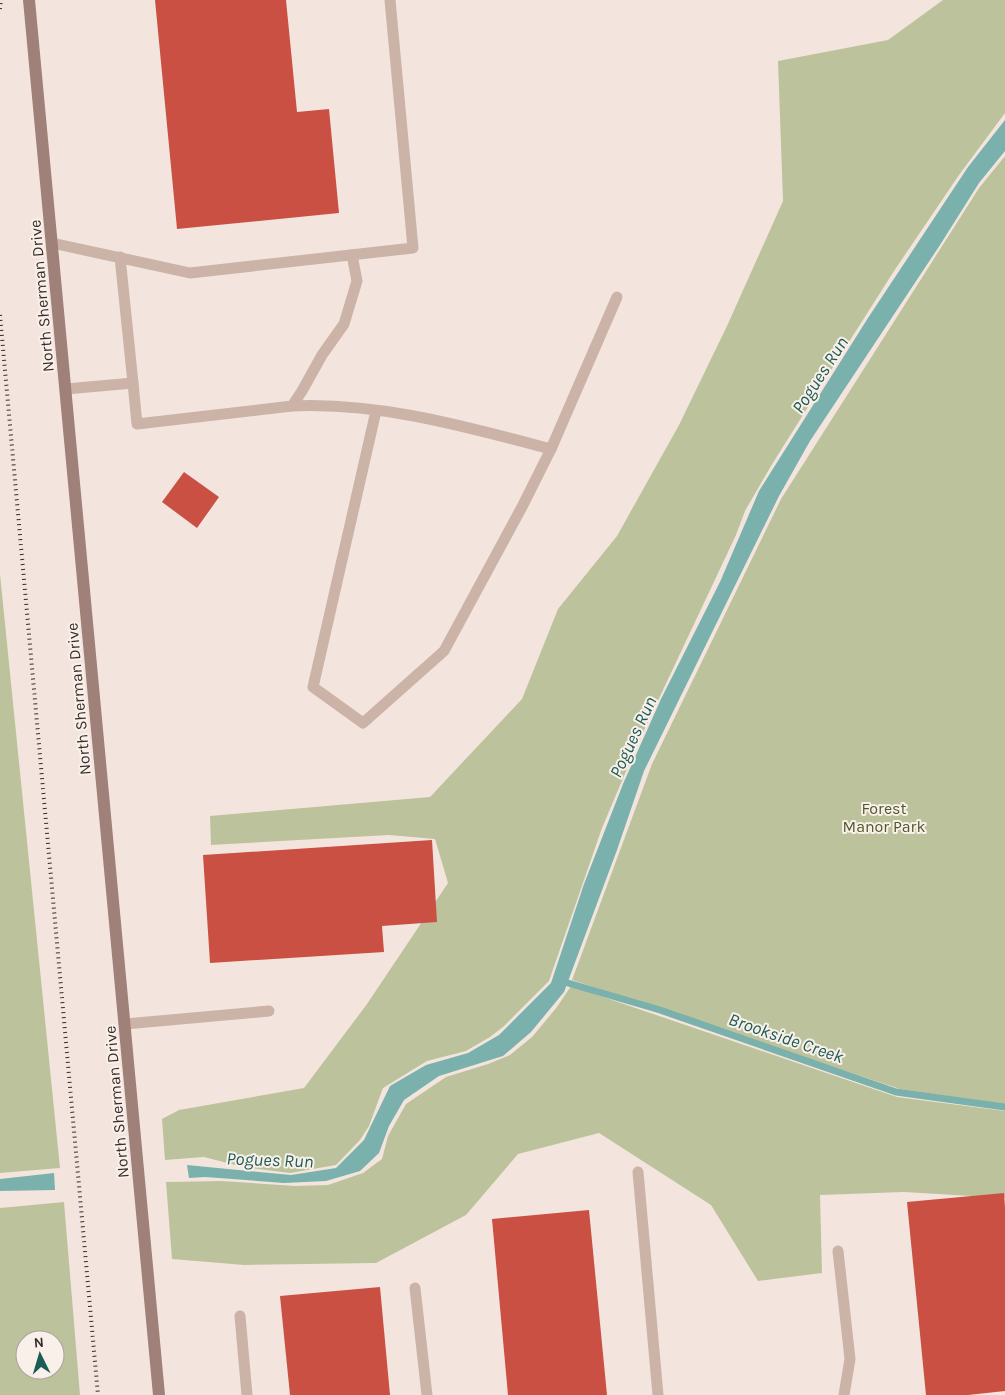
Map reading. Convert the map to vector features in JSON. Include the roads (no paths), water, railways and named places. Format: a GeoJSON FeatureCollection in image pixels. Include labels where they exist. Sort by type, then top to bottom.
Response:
{"type":"FeatureCollection","features":[{"type":"Feature","properties":{"kind":"main road","name":"North Sherman Drive"},"geometry":{"type":"LineString","coordinates":[[29,0],[159,1395]]}},
{"type":"Feature","properties":{"kind":"lane"},"geometry":{"type":"LineString","coordinates":[[52,243],[190,273],[413,248],[390,0]]}},
{"type":"Feature","properties":{"kind":"lane"},"geometry":{"type":"LineString","coordinates":[[292,406],[322,355],[344,324],[357,281],[352,255]]}},
{"type":"Feature","properties":{"kind":"lane"},"geometry":{"type":"LineString","coordinates":[[120,257],[136,424],[292,406],[321,405],[448,422],[551,450]]}},
{"type":"Feature","properties":{"kind":"lane"},"geometry":{"type":"LineString","coordinates":[[376,411],[313,686],[363,723],[444,651],[551,450],[617,297]]}},
{"type":"Feature","properties":{"kind":"lane"},"geometry":{"type":"LineString","coordinates":[[66,389],[133,383]]}},
{"type":"Feature","properties":{"kind":"lane"},"geometry":{"type":"LineString","coordinates":[[125,1024],[269,1011]]}},
{"type":"Feature","properties":{"kind":"lane"},"geometry":{"type":"LineString","coordinates":[[638,1172],[658,1395]]}},
{"type":"Feature","properties":{"kind":"lane"},"geometry":{"type":"LineString","coordinates":[[838,1251],[850,1359],[844,1395]]}},
{"type":"Feature","properties":{"kind":"lane"},"geometry":{"type":"LineString","coordinates":[[415,1288],[427,1395]]}},
{"type":"Feature","properties":{"kind":"lane"},"geometry":{"type":"LineString","coordinates":[[240,1316],[247,1395]]}},
{"type":"Feature","properties":{"kind":"water"},"geometry":{"type":"Polygon","coordinates":[[[1005,120],[1005,151],[979,183],[810,441],[779,496],[644,771],[617,850],[564,992],[531,1032],[503,1056],[439,1076],[404,1100],[389,1126],[379,1153],[360,1171],[326,1181],[284,1183],[205,1177],[189,1178],[187,1165],[291,1175],[336,1168],[364,1140],[390,1086],[426,1065],[468,1053],[499,1035],[551,983],[584,884],[623,784],[661,699],[720,582],[759,491],[868,318],[968,167],[1005,120]]]}},
{"type":"Feature","properties":{"kind":"water"},"geometry":{"type":"Polygon","coordinates":[[[54,1173],[55,1190],[0,1191],[0,1179],[54,1173]]]}},
{"type":"Feature","properties":{"kind":"waterway","name":"Brookside Creek"},"geometry":{"type":"LineString","coordinates":[[561,981],[660,1010],[896,1092],[1005,1107]]}},
{"type":"Feature","properties":{"kind":"railway"},"geometry":{"type":"LineString","coordinates":[[0,9],[1,0]]}},
{"type":"Feature","properties":{"kind":"railway"},"geometry":{"type":"LineString","coordinates":[[0,315],[98,1395]]}},
{"type":"Feature","properties":{"kind":"water label","name":"Pogues Run"},"geometry":{"type":"Point","coordinates":[820,375]}},
{"type":"Feature","properties":{"kind":"water label","name":"Pogues Run"},"geometry":{"type":"Point","coordinates":[633,737]}},
{"type":"Feature","properties":{"kind":"water label","name":"Pogues Run"},"geometry":{"type":"Point","coordinates":[270,1160]}},
{"type":"Feature","properties":{"kind":"park label","name":"Forest Manor Park"},"geometry":{"type":"Point","coordinates":[884,817]}}]}
